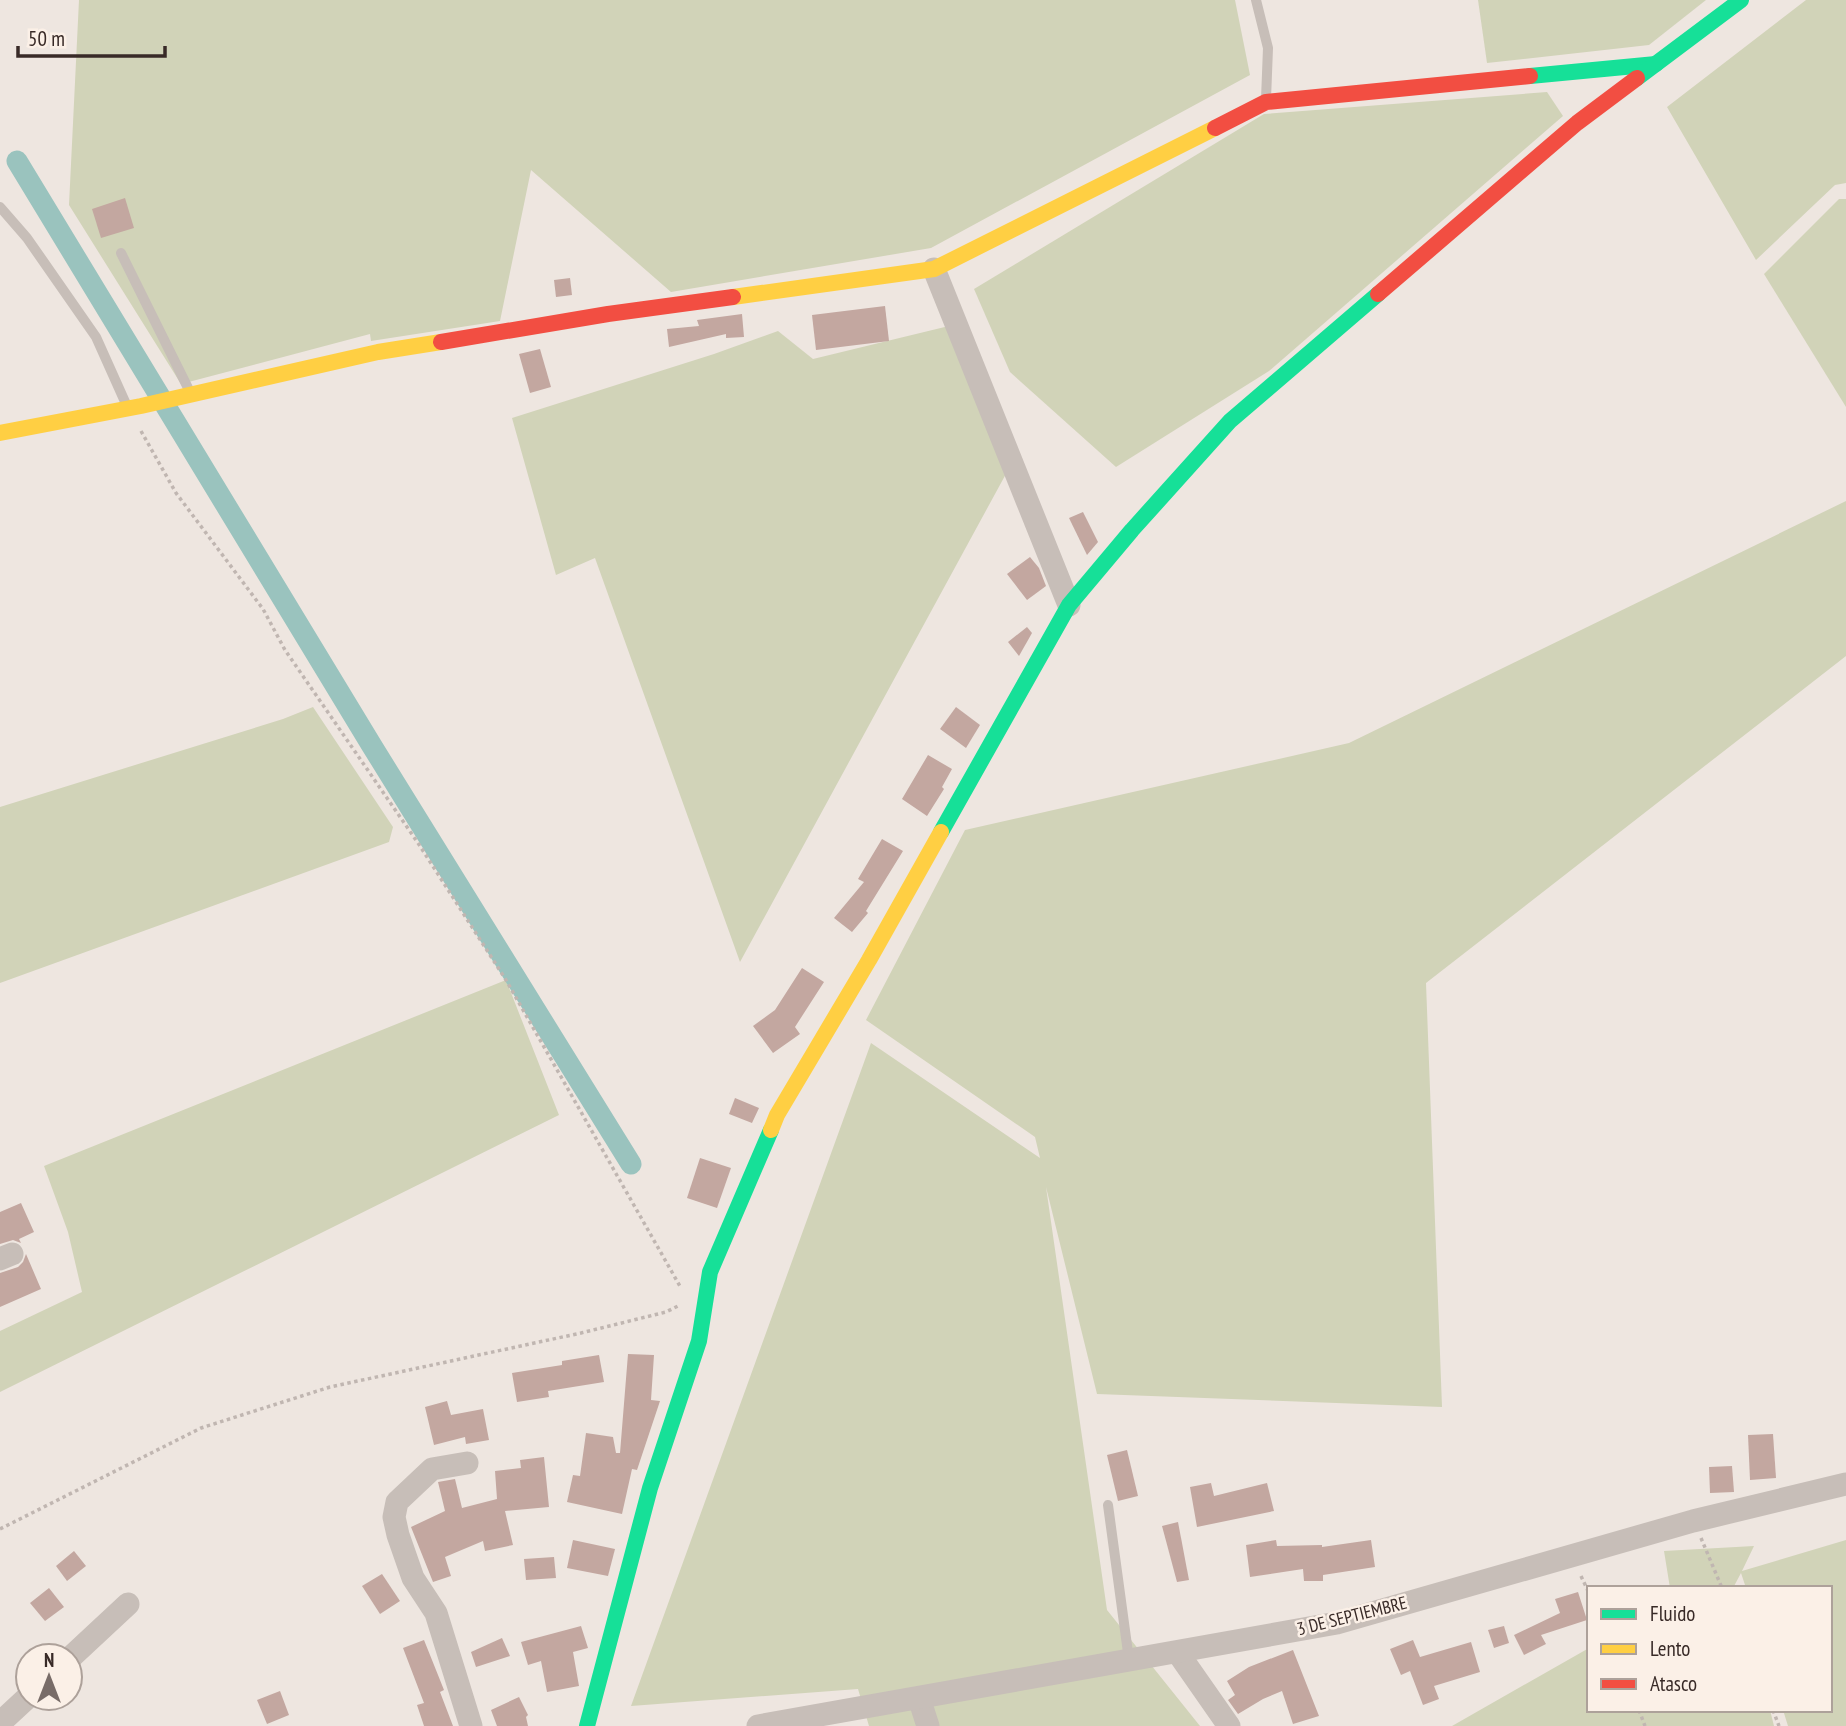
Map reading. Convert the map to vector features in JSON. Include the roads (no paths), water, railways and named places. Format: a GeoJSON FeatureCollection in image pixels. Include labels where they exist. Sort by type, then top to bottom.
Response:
{"type":"FeatureCollection","features":[{"type":"Feature","properties":{"kind":"street"},"geometry":{"type":"LineString","coordinates":[[587,1726],[650,1488],[699,1341],[710,1272],[776,1115],[869,960],[1069,605],[1230,421],[1577,123],[1741,0]]}},
{"type":"Feature","properties":{"kind":"street"},"geometry":{"type":"LineString","coordinates":[[0,433],[134,407],[378,352],[608,314],[934,269],[1266,102],[1656,64]]}},
{"type":"Feature","properties":{"kind":"street"},"geometry":{"type":"LineString","coordinates":[[934,269],[1069,605]]}},
{"type":"Feature","properties":{"kind":"street"},"geometry":{"type":"LineString","coordinates":[[467,1463],[432,1469],[397,1502],[394,1517],[413,1578],[436,1613],[471,1726]]}},
{"type":"Feature","properties":{"kind":"street","name":"3 DE SEPTIEMBRE"},"geometry":{"type":"LineString","coordinates":[[758,1726],[856,1715],[919,1698],[1337,1623],[1693,1521],[1846,1484]]}},
{"type":"Feature","properties":{"kind":"street"},"geometry":{"type":"LineString","coordinates":[[84,1645],[128,1604]]}},
{"type":"Feature","properties":{"kind":"street"},"geometry":{"type":"LineString","coordinates":[[1178,1653],[1229,1726]]}},
{"type":"Feature","properties":{"kind":"street"},"geometry":{"type":"LineString","coordinates":[[919,1698],[928,1726]]}},
{"type":"Feature","properties":{"kind":"street"},"geometry":{"type":"LineString","coordinates":[[0,1723],[14,1710]]}},
{"type":"Feature","properties":{"kind":"lane"},"geometry":{"type":"LineString","coordinates":[[1256,0],[1268,48],[1266,102]]}},
{"type":"Feature","properties":{"kind":"lane"},"geometry":{"type":"LineString","coordinates":[[0,207],[27,238],[96,337],[134,407]]}},
{"type":"Feature","properties":{"kind":"lane"},"geometry":{"type":"LineString","coordinates":[[121,253],[184,396]]}},
{"type":"Feature","properties":{"kind":"lane"},"geometry":{"type":"LineString","coordinates":[[1108,1505],[1129,1660]]}},
{"type":"Feature","properties":{"kind":"waterway"},"geometry":{"type":"LineString","coordinates":[[17,161],[372,746],[631,1164]]}}]}
